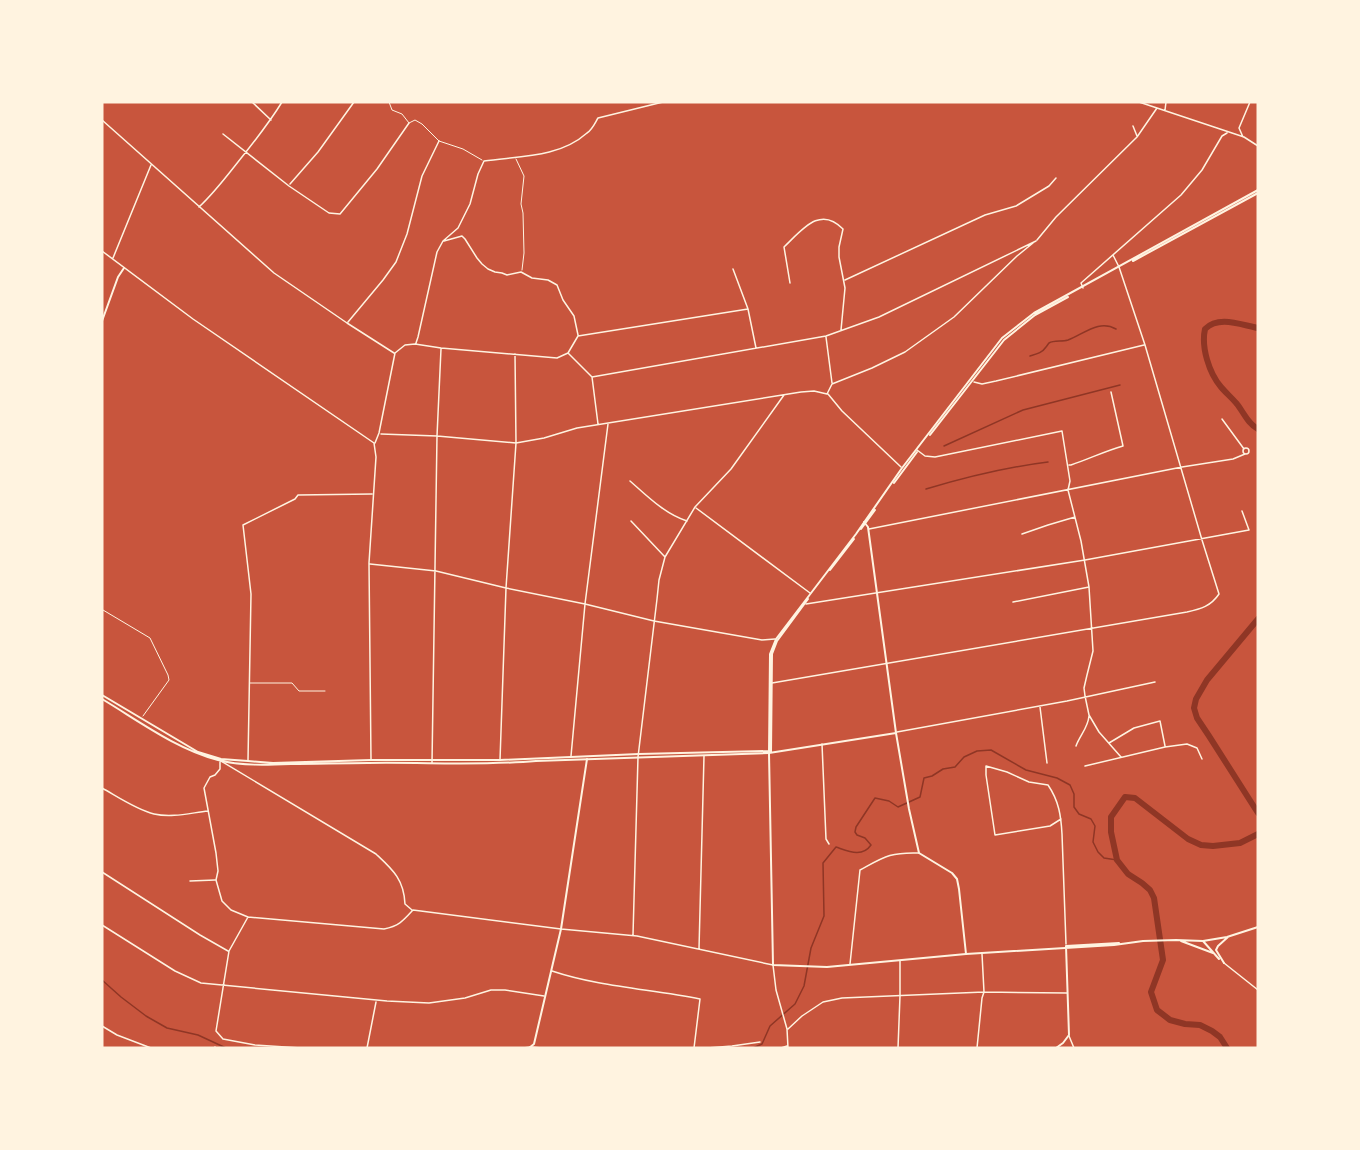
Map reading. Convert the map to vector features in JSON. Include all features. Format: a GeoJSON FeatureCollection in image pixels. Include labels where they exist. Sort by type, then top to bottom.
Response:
{"type":"FeatureCollection","features":[{"type":"Feature","properties":{"kind":"main road"},"geometry":{"type":"LineString","coordinates":[[1119,268],[1258,190]]}},
{"type":"Feature","properties":{"kind":"main road"},"geometry":{"type":"LineString","coordinates":[[771,683],[770,654],[776,639],[1002,339],[1034,313],[1258,190]]}},
{"type":"Feature","properties":{"kind":"main road"},"geometry":{"type":"LineString","coordinates":[[102,321],[124,268]]}},
{"type":"Feature","properties":{"kind":"main road"},"geometry":{"type":"LineString","coordinates":[[865,523],[868,529],[896,733],[919,853],[952,873],[957,879],[966,954]]}},
{"type":"Feature","properties":{"kind":"main road"},"geometry":{"type":"LineString","coordinates":[[865,523],[810,594],[777,641],[772,654],[770,757],[773,965],[827,967],[1143,941],[1203,941],[1230,936],[1258,927]]}},
{"type":"Feature","properties":{"kind":"main road"},"geometry":{"type":"LineString","coordinates":[[102,697],[197,754],[220,760],[268,765],[372,761]]}},
{"type":"Feature","properties":{"kind":"main road"},"geometry":{"type":"LineString","coordinates":[[102,697],[198,752],[220,760]]}},
{"type":"Feature","properties":{"kind":"main road"},"geometry":{"type":"LineString","coordinates":[[248,763],[500,762],[639,755],[777,752],[896,733]]}},
{"type":"Feature","properties":{"kind":"main road"},"geometry":{"type":"LineString","coordinates":[[639,755],[770,752]]}},
{"type":"Feature","properties":{"kind":"main road"},"geometry":{"type":"LineString","coordinates":[[530,1047],[534,1044],[561,929],[587,757]]}},
{"type":"Feature","properties":{"kind":"main road"},"geometry":{"type":"LineString","coordinates":[[1224,963],[1216,950],[1230,936]]}},
{"type":"Feature","properties":{"kind":"main road"},"geometry":{"type":"LineString","coordinates":[[1176,940],[1213,953]]}},
{"type":"Feature","properties":{"kind":"main road"},"geometry":{"type":"LineString","coordinates":[[1203,941],[1224,963]]}},
{"type":"Feature","properties":{"kind":"main road"},"geometry":{"type":"LineString","coordinates":[[1056,1048],[1064,1043],[1069,1035],[1066,947]]}},
{"type":"Feature","properties":{"kind":"street"},"geometry":{"type":"LineString","coordinates":[[252,102],[272,120]]}},
{"type":"Feature","properties":{"kind":"street"},"geometry":{"type":"LineString","coordinates":[[199,207],[246,153],[272,120],[282,102]]}},
{"type":"Feature","properties":{"kind":"street"},"geometry":{"type":"LineString","coordinates":[[289,186],[318,152],[354,102]]}},
{"type":"Feature","properties":{"kind":"street"},"geometry":{"type":"LineString","coordinates":[[415,344],[437,252],[443,241],[458,228],[470,204],[484,161],[541,155],[573,143],[589,132],[598,118],[663,102]]}},
{"type":"Feature","properties":{"kind":"street"},"geometry":{"type":"LineString","coordinates":[[1139,102],[1244,137],[1258,146]]}},
{"type":"Feature","properties":{"kind":"street"},"geometry":{"type":"LineString","coordinates":[[1165,111],[1167,102]]}},
{"type":"Feature","properties":{"kind":"street"},"geometry":{"type":"LineString","coordinates":[[1244,137],[1239,128],[1250,102]]}},
{"type":"Feature","properties":{"kind":"street"},"geometry":{"type":"LineString","coordinates":[[832,384],[905,352],[954,317],[1017,256],[1036,241],[1056,217],[1137,137],[1157,108]]}},
{"type":"Feature","properties":{"kind":"street"},"geometry":{"type":"LineString","coordinates":[[102,120],[274,273],[395,353]]}},
{"type":"Feature","properties":{"kind":"street"},"geometry":{"type":"LineString","coordinates":[[223,134],[289,186],[329,213],[340,214],[377,169],[409,123]]}},
{"type":"Feature","properties":{"kind":"street"},"geometry":{"type":"LineString","coordinates":[[1133,126],[1137,137]]}},
{"type":"Feature","properties":{"kind":"street"},"geometry":{"type":"LineString","coordinates":[[1083,288],[1082,283],[1181,195],[1202,170],[1222,136],[1227,133]]}},
{"type":"Feature","properties":{"kind":"street"},"geometry":{"type":"LineString","coordinates":[[347,323],[396,262],[407,234],[422,176],[439,141]]}},
{"type":"Feature","properties":{"kind":"street"},"geometry":{"type":"LineString","coordinates":[[112,259],[151,164]]}},
{"type":"Feature","properties":{"kind":"street"},"geometry":{"type":"LineString","coordinates":[[845,280],[985,214],[1016,206],[1049,186],[1056,178]]}},
{"type":"Feature","properties":{"kind":"street"},"geometry":{"type":"LineString","coordinates":[[790,282],[784,247],[816,219],[831,219],[843,229],[839,247],[845,280],[841,331]]}},
{"type":"Feature","properties":{"kind":"street"},"geometry":{"type":"LineString","coordinates":[[372,761],[369,563],[376,457],[374,443],[379,434],[395,353],[405,345],[415,344],[557,358],[568,353],[578,336],[574,316],[563,300],[557,285],[548,280],[532,278],[521,272],[507,275],[488,269],[462,236],[443,241]]}},
{"type":"Feature","properties":{"kind":"street"},"geometry":{"type":"LineString","coordinates":[[592,377],[826,336],[879,317],[1036,241]]}},
{"type":"Feature","properties":{"kind":"street"},"geometry":{"type":"LineString","coordinates":[[102,251],[193,319],[374,443]]}},
{"type":"Feature","properties":{"kind":"street"},"geometry":{"type":"LineString","coordinates":[[771,683],[1198,610],[1211,603],[1219,594],[1145,345],[1113,255]]}},
{"type":"Feature","properties":{"kind":"street"},"geometry":{"type":"LineString","coordinates":[[734,269],[748,309],[756,349]]}},
{"type":"Feature","properties":{"kind":"street"},"geometry":{"type":"LineString","coordinates":[[578,336],[748,309]]}},
{"type":"Feature","properties":{"kind":"street"},"geometry":{"type":"LineString","coordinates":[[826,336],[832,384],[827,394]]}},
{"type":"Feature","properties":{"kind":"street"},"geometry":{"type":"LineString","coordinates":[[971,381],[982,384],[1145,345]]}},
{"type":"Feature","properties":{"kind":"street"},"geometry":{"type":"LineString","coordinates":[[432,762],[437,436],[441,348]]}},
{"type":"Feature","properties":{"kind":"street"},"geometry":{"type":"LineString","coordinates":[[568,353],[592,377],[598,425]]}},
{"type":"Feature","properties":{"kind":"street"},"geometry":{"type":"LineString","coordinates":[[500,762],[506,588],[516,443],[515,354]]}},
{"type":"Feature","properties":{"kind":"street"},"geometry":{"type":"LineString","coordinates":[[379,434],[437,436],[516,443],[544,438],[577,428],[814,391],[827,394],[903,468]]}},
{"type":"Feature","properties":{"kind":"street"},"geometry":{"type":"LineString","coordinates":[[1068,464],[1088,460],[1100,453],[1123,446],[1112,392]]}},
{"type":"Feature","properties":{"kind":"street"},"geometry":{"type":"LineString","coordinates":[[633,936],[639,755],[659,580],[665,557],[695,507],[731,470],[784,395]]}},
{"type":"Feature","properties":{"kind":"street"},"geometry":{"type":"LineString","coordinates":[[1221,419],[1244,449],[1245,454]]}},
{"type":"Feature","properties":{"kind":"street"},"geometry":{"type":"LineString","coordinates":[[571,758],[585,604],[608,423]]}},
{"type":"Feature","properties":{"kind":"street"},"geometry":{"type":"LineString","coordinates":[[917,451],[927,457],[950,455],[1062,431],[1070,482],[1068,490],[1085,560],[1089,587],[1093,651],[1084,688],[1085,696],[1089,715],[1099,732],[1121,757]]}},
{"type":"Feature","properties":{"kind":"street"},"geometry":{"type":"LineString","coordinates":[[868,529],[1233,459],[1248,454],[1248,449],[1244,449]]}},
{"type":"Feature","properties":{"kind":"street"},"geometry":{"type":"LineString","coordinates":[[630,480],[652,501],[674,517],[687,521]]}},
{"type":"Feature","properties":{"kind":"street"},"geometry":{"type":"LineString","coordinates":[[248,763],[251,594],[243,525],[295,499],[298,495],[373,495]]}},
{"type":"Feature","properties":{"kind":"street"},"geometry":{"type":"LineString","coordinates":[[695,507],[810,594]]}},
{"type":"Feature","properties":{"kind":"street"},"geometry":{"type":"LineString","coordinates":[[803,604],[1085,560],[1249,530],[1242,511]]}},
{"type":"Feature","properties":{"kind":"street"},"geometry":{"type":"LineString","coordinates":[[1022,534],[1075,517]]}},
{"type":"Feature","properties":{"kind":"street"},"geometry":{"type":"LineString","coordinates":[[631,521],[665,557]]}},
{"type":"Feature","properties":{"kind":"street"},"geometry":{"type":"LineString","coordinates":[[369,563],[436,571],[654,621],[762,640],[776,639]]}},
{"type":"Feature","properties":{"kind":"street"},"geometry":{"type":"LineString","coordinates":[[1013,602],[1089,587]]}},
{"type":"Feature","properties":{"kind":"street"},"geometry":{"type":"LineString","coordinates":[[896,733],[1155,682]]}},
{"type":"Feature","properties":{"kind":"street"},"geometry":{"type":"LineString","coordinates":[[1040,706],[1047,763]]}},
{"type":"Feature","properties":{"kind":"street"},"geometry":{"type":"LineString","coordinates":[[1076,746],[1087,727],[1089,715]]}},
{"type":"Feature","properties":{"kind":"street"},"geometry":{"type":"LineString","coordinates":[[1109,743],[1134,728],[1160,721],[1165,747]]}},
{"type":"Feature","properties":{"kind":"street"},"geometry":{"type":"LineString","coordinates":[[822,744],[826,839],[829,844]]}},
{"type":"Feature","properties":{"kind":"street"},"geometry":{"type":"LineString","coordinates":[[1085,765],[1187,744],[1197,748],[1202,759]]}},
{"type":"Feature","properties":{"kind":"street"},"geometry":{"type":"LineString","coordinates":[[699,949],[704,755]]}},
{"type":"Feature","properties":{"kind":"street"},"geometry":{"type":"LineString","coordinates":[[220,760],[220,769],[210,777],[204,788],[216,853],[218,871],[216,880],[222,901],[231,910],[248,917],[384,929],[395,927],[413,910]]}},
{"type":"Feature","properties":{"kind":"street"},"geometry":{"type":"LineString","coordinates":[[220,760],[375,854],[393,870],[405,895],[405,904],[413,910],[633,936],[773,965],[776,990],[787,1029],[788,1047],[781,1048]]}},
{"type":"Feature","properties":{"kind":"street"},"geometry":{"type":"LineString","coordinates":[[1061,819],[1050,826],[995,835],[986,766],[1029,782],[1048,785],[1055,795],[1061,819],[1066,947]]}},
{"type":"Feature","properties":{"kind":"street"},"geometry":{"type":"LineString","coordinates":[[102,788],[141,810],[155,814],[170,815],[208,811]]}},
{"type":"Feature","properties":{"kind":"street"},"geometry":{"type":"LineString","coordinates":[[850,965],[860,870],[887,855],[903,852],[919,853]]}},
{"type":"Feature","properties":{"kind":"street"},"geometry":{"type":"LineString","coordinates":[[102,872],[229,951]]}},
{"type":"Feature","properties":{"kind":"street"},"geometry":{"type":"LineString","coordinates":[[190,881],[216,880]]}},
{"type":"Feature","properties":{"kind":"street"},"geometry":{"type":"LineString","coordinates":[[248,917],[229,951],[216,1031],[224,1039],[255,1045],[301,1048]]}},
{"type":"Feature","properties":{"kind":"street"},"geometry":{"type":"LineString","coordinates":[[102,925],[175,971],[201,983],[377,1000],[429,1002],[465,998],[491,990],[545,996]]}},
{"type":"Feature","properties":{"kind":"street"},"geometry":{"type":"LineString","coordinates":[[976,1048],[984,992],[982,953]]}},
{"type":"Feature","properties":{"kind":"street"},"geometry":{"type":"LineString","coordinates":[[898,1048],[900,960]]}},
{"type":"Feature","properties":{"kind":"street"},"geometry":{"type":"LineString","coordinates":[[1224,963],[1258,990]]}},
{"type":"Feature","properties":{"kind":"street"},"geometry":{"type":"LineString","coordinates":[[551,970],[620,987],[660,991],[700,999],[694,1048]]}},
{"type":"Feature","properties":{"kind":"street"},"geometry":{"type":"LineString","coordinates":[[787,1029],[823,1002],[842,998],[984,992],[1067,993]]}},
{"type":"Feature","properties":{"kind":"street"},"geometry":{"type":"LineString","coordinates":[[367,1048],[377,1000]]}},
{"type":"Feature","properties":{"kind":"street"},"geometry":{"type":"LineString","coordinates":[[102,1026],[117,1035],[151,1048]]}},
{"type":"Feature","properties":{"kind":"street"},"geometry":{"type":"LineString","coordinates":[[1069,1035],[1074,1048]]}},
{"type":"Feature","properties":{"kind":"street"},"geometry":{"type":"LineString","coordinates":[[707,1048],[760,1042]]}},
{"type":"Feature","properties":{"kind":"street"},"geometry":{"type":"LineString","coordinates":[[523,1048],[542,1048]]}},
{"type":"Feature","properties":{"kind":"lane"},"geometry":{"type":"LineString","coordinates":[[389,102],[392,110],[402,114],[409,123],[415,120],[439,141],[463,149],[484,161]]}},
{"type":"Feature","properties":{"kind":"lane"},"geometry":{"type":"LineString","coordinates":[[515,157],[524,176],[521,204],[524,253],[521,272]]}},
{"type":"Feature","properties":{"kind":"lane"},"geometry":{"type":"LineString","coordinates":[[103,610],[150,638],[168,675],[169,680],[141,719]]}},
{"type":"Feature","properties":{"kind":"lane"},"geometry":{"type":"LineString","coordinates":[[250,683],[292,684],[299,691],[325,691]]}},
{"type":"Feature","properties":{"kind":"waterway"},"geometry":{"type":"LineString","coordinates":[[1258,328],[1223,322],[1205,329],[1204,336],[1207,360],[1213,375],[1258,429]]}},
{"type":"Feature","properties":{"kind":"waterway"},"geometry":{"type":"LineString","coordinates":[[1030,356],[1041,352],[1051,342],[1068,340],[1092,328],[1110,326],[1116,329]]}},
{"type":"Feature","properties":{"kind":"waterway"},"geometry":{"type":"LineString","coordinates":[[944,446],[1023,410],[1120,385]]}},
{"type":"Feature","properties":{"kind":"waterway"},"geometry":{"type":"LineString","coordinates":[[926,489],[987,473],[1048,462]]}},
{"type":"Feature","properties":{"kind":"waterway"},"geometry":{"type":"LineString","coordinates":[[1258,619],[1207,680],[1196,699],[1194,708],[1197,718],[1258,813]]}},
{"type":"Feature","properties":{"kind":"waterway"},"geometry":{"type":"LineString","coordinates":[[753,1048],[762,1044],[770,1026],[795,1004],[804,986],[811,948],[824,916],[823,863],[836,847],[850,852],[859,852],[871,845],[855,832],[875,798],[889,801],[898,807],[920,797],[924,778],[943,769],[955,767],[964,757],[977,751],[991,750],[1026,770],[1057,778],[1070,785],[1074,794],[1074,807],[1079,814],[1091,819],[1095,826],[1093,842],[1098,852],[1104,858],[1117,860]]}},
{"type":"Feature","properties":{"kind":"waterway"},"geometry":{"type":"LineString","coordinates":[[1227,1048],[1220,1037],[1212,1031],[1200,1025],[1170,1020],[1157,1010],[1151,992],[1163,960],[1154,898],[1150,890],[1128,874],[1117,860],[1111,832],[1111,817],[1125,797],[1135,798],[1188,839],[1201,845],[1240,843],[1258,834]]}},
{"type":"Feature","properties":{"kind":"waterway"},"geometry":{"type":"LineString","coordinates":[[102,980],[146,1016],[167,1028],[198,1035],[226,1048]]}}]}
